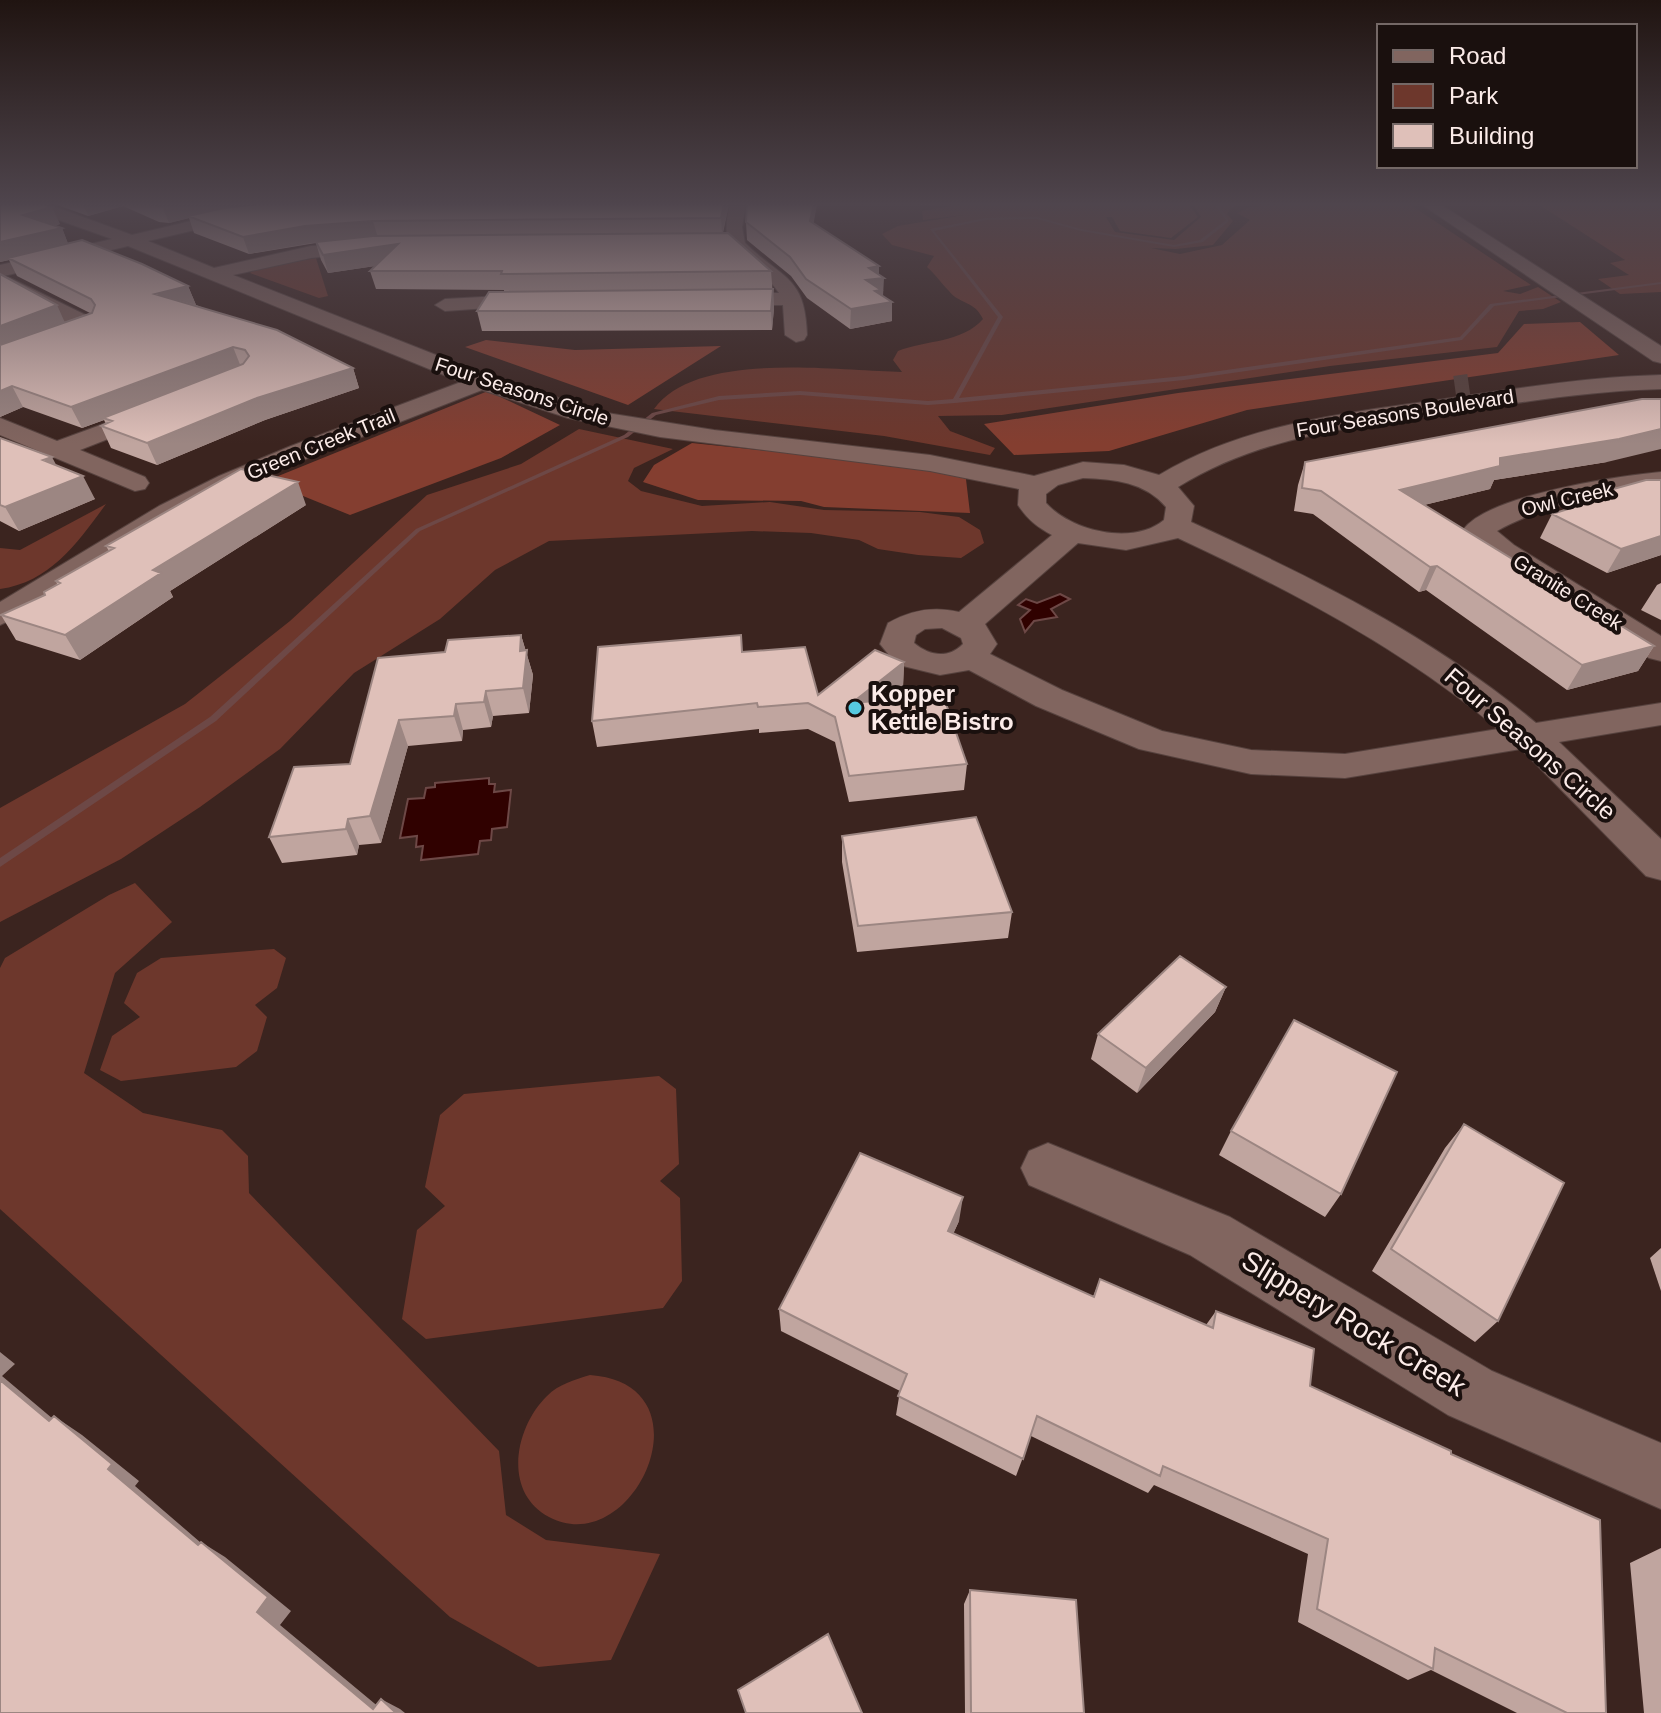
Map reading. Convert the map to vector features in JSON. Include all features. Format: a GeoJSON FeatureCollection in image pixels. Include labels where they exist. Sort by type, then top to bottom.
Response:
{"type":"FeatureCollection","features":[{"type":"Feature","properties":{"kind":"street"},"geometry":{"type":"LineString","coordinates":[[11,284],[90,326],[66,336]]}},
{"type":"Feature","properties":{"kind":"street","name":"Four Seasons Circle"},"geometry":{"type":"LineString","coordinates":[[238,284],[482,382],[606,420],[677,432],[915,458],[961,465],[1037,485]]}},
{"type":"Feature","properties":{"kind":"street"},"geometry":{"type":"LineString","coordinates":[[784,284],[794,299],[796,335]]}},
{"type":"Feature","properties":{"kind":"street"},"geometry":{"type":"LineString","coordinates":[[1551,284],[1661,356]]}},
{"type":"Feature","properties":{"kind":"street"},"geometry":{"type":"LineString","coordinates":[[1579,284],[1661,335]]}},
{"type":"Feature","properties":{"kind":"street"},"geometry":{"type":"LineString","coordinates":[[701,299],[794,299]]}},
{"type":"Feature","properties":{"kind":"street"},"geometry":{"type":"LineString","coordinates":[[445,305],[561,300]]}},
{"type":"Feature","properties":{"kind":"street","name":"Four Seasons Boulevard"},"geometry":{"type":"LineString","coordinates":[[1159,467],[1205,435],[1282,415],[1549,376],[1661,371]]}},
{"type":"Feature","properties":{"kind":"street","name":"Green Creek Trail"},"geometry":{"type":"LineString","coordinates":[[0,615],[62,581],[149,525],[235,478],[482,382]]}},
{"type":"Feature","properties":{"kind":"street","name":"Four Seasons Boulevard"},"geometry":{"type":"LineString","coordinates":[[1467,388],[1661,382]]}},
{"type":"Feature","properties":{"kind":"street"},"geometry":{"type":"LineString","coordinates":[[60,449],[172,405]]}},
{"type":"Feature","properties":{"kind":"street"},"geometry":{"type":"LineString","coordinates":[[0,426],[135,483]]}},
{"type":"Feature","properties":{"kind":"street"},"geometry":{"type":"LineString","coordinates":[[1159,467],[1180,506],[1181,516],[1176,526],[1162,534],[1131,541],[1094,540],[1071,534],[1038,516],[1031,505],[1030,495],[1037,485],[1048,478],[1083,470],[1124,473],[1159,467]]}},
{"type":"Feature","properties":{"kind":"street","name":"Owl Creek"},"geometry":{"type":"LineString","coordinates":[[1478,530],[1502,515],[1571,496],[1661,480]]}},
{"type":"Feature","properties":{"kind":"street","name":"Four Seasons Circle"},"geometry":{"type":"LineString","coordinates":[[1176,526],[1299,582],[1373,623],[1460,680],[1607,808],[1661,865]]}},
{"type":"Feature","properties":{"kind":"street","name":"Granite Creek"},"geometry":{"type":"LineString","coordinates":[[1478,530],[1503,551],[1661,651]]}},
{"type":"Feature","properties":{"kind":"street"},"geometry":{"type":"LineString","coordinates":[[1071,534],[968,641],[1049,698],[1152,741],[1251,762],[1345,766],[1661,714]]}},
{"type":"Feature","properties":{"kind":"street","name":"Slippery Rock Creek"},"geometry":{"type":"LineString","coordinates":[[1048,1168],[1210,1236],[1470,1393],[1661,1476]]}},
{"type":"Feature","properties":{"kind":"green space"},"geometry":{"type":"Polygon","coordinates":[[[280,284],[324,284],[328,296],[319,298],[280,284]]]}},
{"type":"Feature","properties":{"kind":"green space"},"geometry":{"type":"Polygon","coordinates":[[[943,284],[1529,284],[1503,291],[1520,294],[1538,287],[1561,302],[1543,309],[1519,311],[1497,347],[1330,366],[1002,415],[938,416],[950,431],[995,448],[990,455],[884,436],[654,409],[674,390],[701,378],[734,371],[806,368],[902,372],[893,360],[898,351],[965,333],[983,319],[971,305],[953,295],[943,284]]]}},
{"type":"Feature","properties":{"kind":"green space"},"geometry":{"type":"Polygon","coordinates":[[[1605,284],[1661,284],[1661,292],[1620,294],[1605,284]]]}},
{"type":"Feature","properties":{"kind":"green space"},"geometry":{"type":"Polygon","coordinates":[[[579,429],[673,449],[634,468],[628,481],[641,491],[702,506],[770,502],[824,510],[920,512],[959,517],[980,530],[984,543],[961,558],[878,549],[859,540],[811,533],[752,531],[549,541],[495,570],[440,619],[354,673],[280,749],[200,807],[121,859],[0,922],[0,808],[185,704],[290,621],[427,495],[521,464],[579,429]]]}},
{"type":"Feature","properties":{"kind":"green space"},"geometry":{"type":"Polygon","coordinates":[[[106,504],[74,546],[49,569],[18,585],[0,589],[0,548],[20,550],[106,504]]]}},
{"type":"Feature","properties":{"kind":"green space"},"geometry":{"type":"Polygon","coordinates":[[[135,883],[172,922],[115,973],[84,1073],[143,1113],[222,1130],[248,1156],[249,1193],[499,1451],[506,1515],[546,1540],[660,1554],[611,1660],[538,1667],[450,1617],[0,1209],[0,968],[5,958],[109,895],[135,883]]]}},
{"type":"Feature","properties":{"kind":"green space"},"geometry":{"type":"Polygon","coordinates":[[[274,949],[286,958],[277,988],[255,1005],[267,1017],[257,1051],[236,1067],[121,1081],[100,1070],[112,1036],[140,1017],[124,1003],[137,973],[161,958],[274,949]]]}},
{"type":"Feature","properties":{"kind":"green space"},"geometry":{"type":"Polygon","coordinates":[[[659,1076],[676,1089],[679,1164],[660,1181],[680,1198],[682,1281],[663,1308],[426,1339],[402,1319],[417,1230],[445,1206],[425,1187],[440,1115],[464,1094],[659,1076]]]}},
{"type":"Feature","properties":{"kind":"green space"},"geometry":{"type":"Polygon","coordinates":[[[590,1375],[627,1386],[648,1407],[654,1436],[648,1466],[632,1494],[609,1515],[580,1524],[549,1517],[534,1506],[524,1492],[518,1459],[527,1424],[547,1396],[562,1385],[590,1375]]]}},
{"type":"Feature","properties":{"kind":"shaded area"},"geometry":{"type":"Polygon","coordinates":[[[1580,322],[1619,355],[1247,410],[1109,451],[1014,455],[984,424],[1178,393],[1498,353],[1524,324],[1580,322]]]}},
{"type":"Feature","properties":{"kind":"shaded area"},"geometry":{"type":"Polygon","coordinates":[[[486,340],[575,350],[721,346],[628,405],[465,347],[486,340]]]}},
{"type":"Feature","properties":{"kind":"shaded area"},"geometry":{"type":"Polygon","coordinates":[[[488,391],[560,425],[501,458],[350,515],[266,481],[488,391]]]}},
{"type":"Feature","properties":{"kind":"shaded area"},"geometry":{"type":"Polygon","coordinates":[[[692,443],[965,471],[970,513],[824,507],[801,501],[698,500],[643,482],[654,465],[692,443]]]}},
{"type":"Feature","properties":{"kind":"shaded area"},"geometry":{"type":"Polygon","coordinates":[[[1060,594],[1070,599],[1051,609],[1057,617],[1034,621],[1025,632],[1020,619],[1030,610],[1018,605],[1026,599],[1037,603],[1060,594]]]}},
{"type":"Feature","properties":{"kind":"shaded area"},"geometry":{"type":"Polygon","coordinates":[[[489,778],[489,784],[495,784],[494,792],[511,790],[507,827],[492,829],[491,840],[480,841],[478,854],[421,860],[423,846],[416,847],[417,836],[400,838],[408,799],[424,798],[426,788],[435,787],[435,783],[489,778]]]}},
{"type":"Feature","properties":{"kind":"building"},"geometry":{"type":"Polygon","coordinates":[[[0,284],[18,284],[57,305],[0,326],[0,284]]]}},
{"type":"Feature","properties":{"kind":"building"},"geometry":{"type":"Polygon","coordinates":[[[61,284],[184,284],[188,286],[155,294],[277,330],[353,368],[257,398],[147,443],[101,426],[112,421],[103,418],[243,364],[249,356],[245,350],[233,347],[71,407],[12,386],[0,391],[0,345],[92,313],[95,305],[91,299],[61,284]]]}},
{"type":"Feature","properties":{"kind":"building"},"geometry":{"type":"Polygon","coordinates":[[[813,284],[872,284],[881,290],[875,291],[892,302],[851,309],[813,284]]]}},
{"type":"Feature","properties":{"kind":"building"},"geometry":{"type":"Polygon","coordinates":[[[773,289],[771,311],[477,311],[489,292],[773,289]]]}},
{"type":"Feature","properties":{"kind":"building"},"geometry":{"type":"Polygon","coordinates":[[[1642,399],[1661,399],[1661,429],[1500,458],[1500,466],[1400,490],[1654,646],[1582,665],[1437,566],[1430,567],[1321,491],[1302,488],[1305,462],[1642,399]]]}},
{"type":"Feature","properties":{"kind":"building"},"geometry":{"type":"Polygon","coordinates":[[[0,438],[52,457],[43,460],[83,476],[5,507],[0,505],[0,438]]]}},
{"type":"Feature","properties":{"kind":"building"},"geometry":{"type":"Polygon","coordinates":[[[241,469],[298,482],[153,570],[161,573],[65,635],[1,615],[45,595],[44,592],[60,583],[56,581],[114,548],[106,546],[241,469]]]}},
{"type":"Feature","properties":{"kind":"building"},"geometry":{"type":"Polygon","coordinates":[[[1646,480],[1661,480],[1661,536],[1621,549],[1552,514],[1613,495],[1606,491],[1646,480]]]}},
{"type":"Feature","properties":{"kind":"building"},"geometry":{"type":"Polygon","coordinates":[[[521,635],[520,651],[527,650],[523,688],[486,691],[484,702],[456,704],[454,716],[399,720],[370,816],[348,819],[346,829],[269,837],[294,767],[350,764],[378,658],[445,652],[448,640],[521,635]]]}},
{"type":"Feature","properties":{"kind":"building"},"geometry":{"type":"Polygon","coordinates":[[[741,635],[742,652],[805,647],[818,695],[875,650],[904,662],[852,703],[943,695],[967,764],[849,776],[835,717],[808,703],[758,707],[757,703],[592,721],[598,647],[741,635]]]}},
{"type":"Feature","properties":{"kind":"building"},"geometry":{"type":"Polygon","coordinates":[[[976,817],[1012,912],[858,926],[842,836],[976,817]]]}},
{"type":"Feature","properties":{"kind":"building"},"geometry":{"type":"Polygon","coordinates":[[[1180,956],[1226,987],[1146,1068],[1098,1034],[1180,956]]]}},
{"type":"Feature","properties":{"kind":"building"},"geometry":{"type":"Polygon","coordinates":[[[1294,1020],[1397,1072],[1341,1194],[1231,1131],[1294,1020]]]}},
{"type":"Feature","properties":{"kind":"building"},"geometry":{"type":"Polygon","coordinates":[[[1464,1124],[1564,1183],[1498,1321],[1391,1249],[1464,1124]]]}},
{"type":"Feature","properties":{"kind":"building"},"geometry":{"type":"Polygon","coordinates":[[[860,1153],[963,1197],[948,1231],[1094,1297],[1100,1279],[1213,1328],[1216,1311],[1314,1349],[1310,1386],[1451,1451],[1451,1454],[1600,1520],[1606,1713],[1567,1713],[1435,1648],[1433,1669],[1317,1609],[1328,1539],[1163,1466],[1160,1476],[1037,1416],[1023,1459],[898,1396],[907,1374],[779,1309],[860,1153]]]}},
{"type":"Feature","properties":{"kind":"building"},"geometry":{"type":"Polygon","coordinates":[[[0,1380],[49,1421],[54,1416],[112,1464],[108,1469],[198,1545],[201,1542],[268,1597],[257,1612],[373,1709],[381,1699],[396,1713],[0,1713],[0,1380]]]}},
{"type":"Feature","properties":{"kind":"building"},"geometry":{"type":"Polygon","coordinates":[[[970,1590],[1076,1600],[1084,1713],[971,1713],[970,1590]]]}},
{"type":"Feature","properties":{"kind":"building"},"geometry":{"type":"Polygon","coordinates":[[[828,1634],[862,1713],[746,1713],[738,1690],[828,1634]]]}},
{"type":"Feature","properties":{"kind":"waterway"},"geometry":{"type":"LineString","coordinates":[[955,400],[1001,317],[974,284]]}},
{"type":"Feature","properties":{"kind":"waterway"},"geometry":{"type":"LineString","coordinates":[[955,400],[1184,378],[1462,338],[1492,305],[1654,284]]}},
{"type":"Feature","properties":{"kind":"waterway"},"geometry":{"type":"LineString","coordinates":[[0,863],[213,719],[418,530],[626,436],[654,414],[719,398],[800,393],[928,403],[955,400]]}},
{"type":"Feature","properties":{"kind":"tunnel"},"geometry":{"type":"LineString","coordinates":[[1455,388],[1469,386]]}},
{"type":"Feature","properties":{"kind":"place","name":"Kopper Kettle Bistro"},"geometry":{"type":"Point","coordinates":[855,708]}}]}
